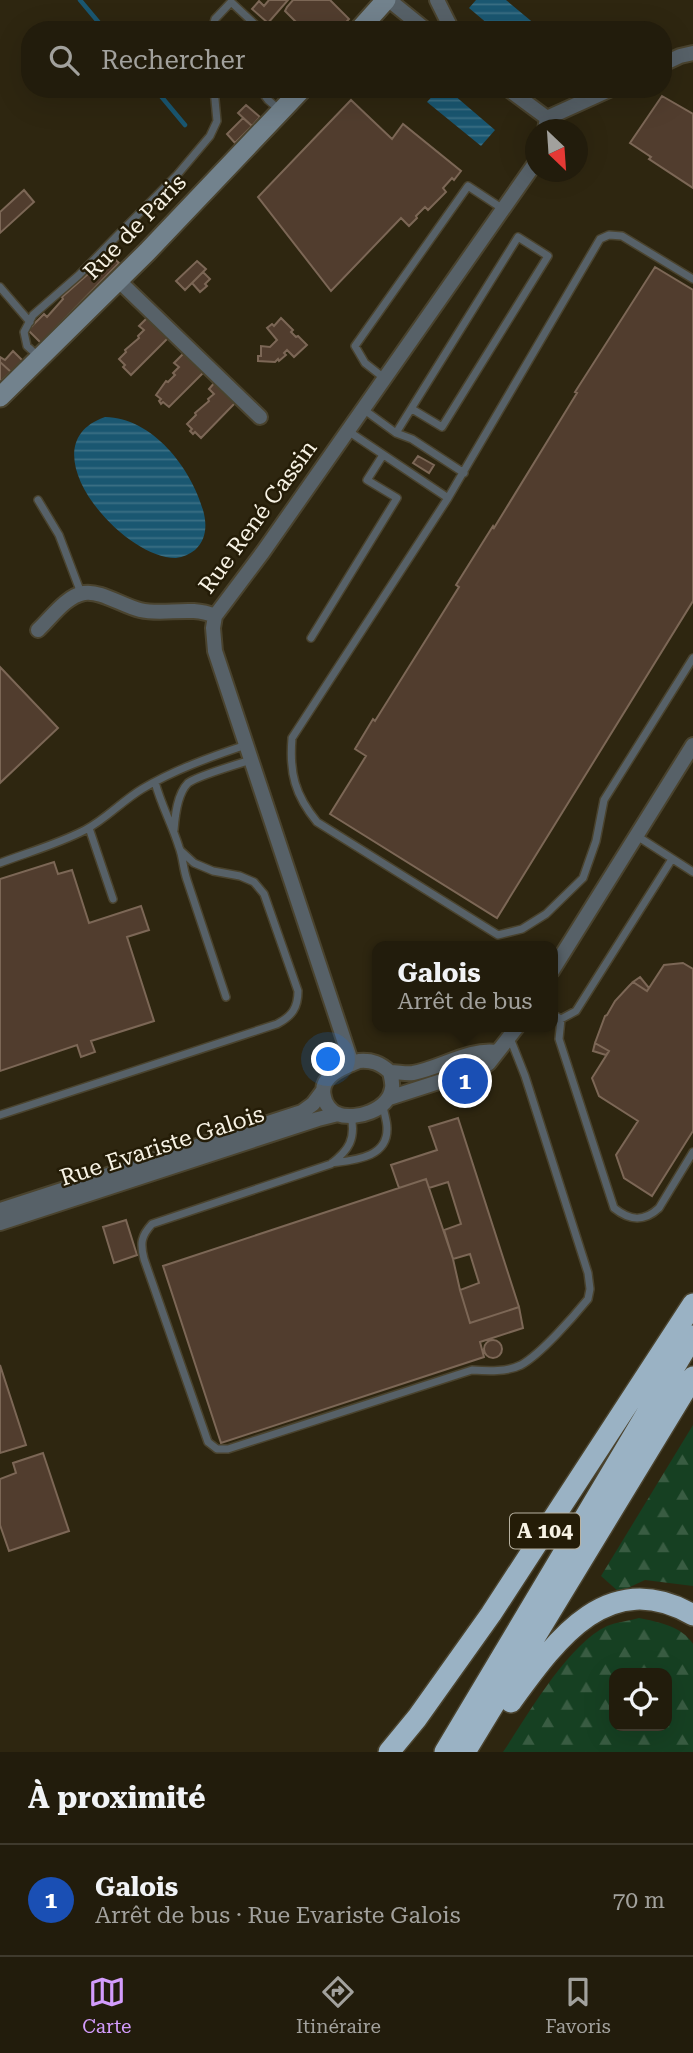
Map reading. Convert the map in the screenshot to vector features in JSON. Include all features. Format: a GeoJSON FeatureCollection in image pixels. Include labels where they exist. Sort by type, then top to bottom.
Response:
{"type":"FeatureCollection","features":[{"type":"Feature","properties":{"kind":"highway","name":"A 104"},"geometry":{"type":"LineString","coordinates":[[389,1752],[417,1718],[491,1614],[693,1304]]}},
{"type":"Feature","properties":{"kind":"highway"},"geometry":{"type":"LineString","coordinates":[[444,1752],[693,1336]]}},
{"type":"Feature","properties":{"kind":"highway"},"geometry":{"type":"LineString","coordinates":[[468,1752],[693,1377]]}},
{"type":"Feature","properties":{"kind":"highway"},"geometry":{"type":"LineString","coordinates":[[468,1752],[483,1744],[540,1661],[568,1633],[594,1613],[629,1598],[658,1600],[693,1615]]}},
{"type":"Feature","properties":{"kind":"street"},"geometry":{"type":"LineString","coordinates":[[367,21],[387,0],[414,21]]}},
{"type":"Feature","properties":{"kind":"street"},"geometry":{"type":"LineString","coordinates":[[437,0],[448,21]]}},
{"type":"Feature","properties":{"kind":"street"},"geometry":{"type":"LineString","coordinates":[[672,60],[693,53]]}},
{"type":"Feature","properties":{"kind":"street","name":"Rue de Paris"},"geometry":{"type":"LineString","coordinates":[[0,397],[293,98]]}},
{"type":"Feature","properties":{"kind":"street"},"geometry":{"type":"LineString","coordinates":[[518,98],[541,119]]}},
{"type":"Feature","properties":{"kind":"street"},"geometry":{"type":"LineString","coordinates":[[555,119],[594,98]]}},
{"type":"Feature","properties":{"kind":"street","name":"Rue René Cassin"},"geometry":{"type":"LineString","coordinates":[[352,1064],[215,651],[215,615],[525,178]]}},
{"type":"Feature","properties":{"kind":"street"},"geometry":{"type":"LineString","coordinates":[[118,279],[260,416]]}},
{"type":"Feature","properties":{"kind":"street"},"geometry":{"type":"LineString","coordinates":[[38,630],[73,597],[81,593],[96,593],[117,603],[142,610],[196,610],[215,615]]}},
{"type":"Feature","properties":{"kind":"street"},"geometry":{"type":"LineString","coordinates":[[558,961],[693,746]]}},
{"type":"Feature","properties":{"kind":"street"},"geometry":{"type":"LineString","coordinates":[[352,1064],[369,1060],[377,1062],[390,1072],[422,1071],[485,1051],[497,1052],[513,1032]]}},
{"type":"Feature","properties":{"kind":"street","name":"Rue Evariste Galois"},"geometry":{"type":"LineString","coordinates":[[0,1223],[305,1123],[373,1111],[386,1101],[482,1068],[497,1052]]}},
{"type":"Feature","properties":{"kind":"street","name":"Rue Evariste Galois"},"geometry":{"type":"LineString","coordinates":[[0,1210],[302,1112],[313,1104],[331,1074],[352,1064]]}},
{"type":"Feature","properties":{"kind":"street"},"geometry":{"type":"LineString","coordinates":[[386,1101],[392,1090],[390,1072]]}},
{"type":"Feature","properties":{"kind":"street"},"geometry":{"type":"LineString","coordinates":[[322,1092],[330,1109],[344,1115]]}},
{"type":"Feature","properties":{"kind":"lane"},"geometry":{"type":"LineString","coordinates":[[214,21],[231,2],[251,21]]}},
{"type":"Feature","properties":{"kind":"lane"},"geometry":{"type":"LineString","coordinates":[[40,358],[27,346],[24,332],[33,315],[79,275],[177,175],[210,136],[217,121],[215,98]]}},
{"type":"Feature","properties":{"kind":"lane"},"geometry":{"type":"LineString","coordinates":[[267,98],[281,111]]}},
{"type":"Feature","properties":{"kind":"lane"},"geometry":{"type":"LineString","coordinates":[[385,378],[365,363],[355,346],[468,186],[503,209]]}},
{"type":"Feature","properties":{"kind":"lane"},"geometry":{"type":"LineString","coordinates":[[693,279],[622,236],[609,235],[600,239],[464,473],[292,738],[290,762],[296,785],[304,806],[317,822],[498,934],[523,929],[546,914],[583,878],[596,841],[604,800],[693,658]]}},
{"type":"Feature","properties":{"kind":"lane"},"geometry":{"type":"LineString","coordinates":[[397,433],[412,408],[518,237],[548,256],[442,426],[412,408]]}},
{"type":"Feature","properties":{"kind":"lane"},"geometry":{"type":"LineString","coordinates":[[0,287],[30,322]]}},
{"type":"Feature","properties":{"kind":"lane"},"geometry":{"type":"LineString","coordinates":[[363,409],[464,473]]}},
{"type":"Feature","properties":{"kind":"lane"},"geometry":{"type":"LineString","coordinates":[[348,430],[448,498]]}},
{"type":"Feature","properties":{"kind":"lane"},"geometry":{"type":"LineString","coordinates":[[311,638],[397,498],[367,480],[383,455]]}},
{"type":"Feature","properties":{"kind":"lane"},"geometry":{"type":"LineString","coordinates":[[38,500],[60,535],[81,593]]}},
{"type":"Feature","properties":{"kind":"lane"},"geometry":{"type":"LineString","coordinates":[[0,863],[58,843],[89,828],[139,790],[202,760],[246,745]]}},
{"type":"Feature","properties":{"kind":"lane"},"geometry":{"type":"LineString","coordinates":[[174,831],[175,807],[188,783],[251,760]]}},
{"type":"Feature","properties":{"kind":"lane"},"geometry":{"type":"LineString","coordinates":[[155,782],[161,806],[181,851],[182,864],[226,997]]}},
{"type":"Feature","properties":{"kind":"lane"},"geometry":{"type":"LineString","coordinates":[[89,828],[113,899]]}},
{"type":"Feature","properties":{"kind":"lane"},"geometry":{"type":"LineString","coordinates":[[637,836],[693,872]]}},
{"type":"Feature","properties":{"kind":"lane"},"geometry":{"type":"LineString","coordinates":[[0,1115],[277,1024],[287,1019],[295,1010],[298,990],[264,894],[254,882],[194,863],[181,851]]}},
{"type":"Feature","properties":{"kind":"lane"},"geometry":{"type":"LineString","coordinates":[[561,1019],[576,1010],[672,859]]}},
{"type":"Feature","properties":{"kind":"lane"},"geometry":{"type":"LineString","coordinates":[[561,1019],[559,1039],[614,1208],[624,1216],[637,1219],[653,1213],[659,1208],[693,1152]]}},
{"type":"Feature","properties":{"kind":"lane"},"geometry":{"type":"LineString","coordinates":[[386,1101],[386,1139],[379,1150],[364,1158],[331,1164],[152,1224],[144,1233],[140,1244],[144,1259],[208,1442],[217,1449],[228,1449],[472,1370],[494,1371],[520,1365],[542,1347],[588,1299],[588,1273],[524,1076],[513,1032]]}},
{"type":"Feature","properties":{"kind":"lane"},"geometry":{"type":"LineString","coordinates":[[331,1164],[342,1155],[352,1138],[354,1130],[344,1115]]}},
{"type":"Feature","properties":{"kind":"green space"},"geometry":{"type":"Polygon","coordinates":[[[693,1425],[693,1586],[645,1580],[619,1592],[601,1576],[693,1425]]]}},
{"type":"Feature","properties":{"kind":"green space"},"geometry":{"type":"Polygon","coordinates":[[[639,1618],[654,1621],[683,1633],[693,1644],[693,1752],[503,1752],[563,1664],[592,1635],[614,1623],[639,1618]]]}},
{"type":"Feature","properties":{"kind":"water"},"geometry":{"type":"Polygon","coordinates":[[[476,0],[506,0],[531,21],[484,21],[469,8],[476,0]]]}},
{"type":"Feature","properties":{"kind":"water"},"geometry":{"type":"Polygon","coordinates":[[[431,98],[458,98],[495,130],[481,146],[427,102],[431,98]]]}},
{"type":"Feature","properties":{"kind":"water"},"geometry":{"type":"Polygon","coordinates":[[[105,417],[139,426],[168,448],[179,462],[197,494],[205,521],[204,536],[193,551],[176,558],[154,553],[131,540],[108,521],[90,498],[78,474],[74,451],[83,431],[105,417]]]}},
{"type":"Feature","properties":{"kind":"building"},"geometry":{"type":"Polygon","coordinates":[[[269,0],[288,0],[270,21],[266,21],[252,9],[259,1],[264,6],[269,0]]]}},
{"type":"Feature","properties":{"kind":"building"},"geometry":{"type":"Polygon","coordinates":[[[293,0],[330,0],[349,19],[295,21],[285,11],[293,0]]]}},
{"type":"Feature","properties":{"kind":"building"},"geometry":{"type":"Polygon","coordinates":[[[661,98],[665,98],[693,114],[693,188],[649,159],[651,157],[630,143],[661,98]]]}},
{"type":"Feature","properties":{"kind":"building"},"geometry":{"type":"Polygon","coordinates":[[[351,100],[392,139],[403,124],[461,171],[443,188],[446,192],[428,210],[425,207],[409,226],[401,218],[331,291],[258,197],[351,100]]]}},
{"type":"Feature","properties":{"kind":"building"},"geometry":{"type":"Polygon","coordinates":[[[246,105],[260,117],[252,126],[238,113],[246,105]]]}},
{"type":"Feature","properties":{"kind":"building"},"geometry":{"type":"Polygon","coordinates":[[[243,118],[252,126],[235,143],[227,134],[243,118]]]}},
{"type":"Feature","properties":{"kind":"building"},"geometry":{"type":"Polygon","coordinates":[[[24,190],[34,202],[0,233],[0,212],[24,190]]]}},
{"type":"Feature","properties":{"kind":"building"},"geometry":{"type":"Polygon","coordinates":[[[106,251],[119,263],[41,343],[28,330],[44,314],[47,317],[62,297],[96,267],[93,264],[106,251]]]}},
{"type":"Feature","properties":{"kind":"building"},"geometry":{"type":"Polygon","coordinates":[[[197,261],[206,269],[185,290],[176,281],[197,261]]]}},
{"type":"Feature","properties":{"kind":"building"},"geometry":{"type":"Polygon","coordinates":[[[655,267],[693,290],[693,601],[497,918],[330,814],[366,756],[355,749],[459,587],[456,585],[655,267]]]}},
{"type":"Feature","properties":{"kind":"building"},"geometry":{"type":"Polygon","coordinates":[[[203,272],[210,279],[200,292],[192,283],[203,272]]]}},
{"type":"Feature","properties":{"kind":"building"},"geometry":{"type":"Polygon","coordinates":[[[147,318],[168,338],[131,375],[119,359],[139,338],[144,330],[139,326],[147,318]]]}},
{"type":"Feature","properties":{"kind":"building"},"geometry":{"type":"Polygon","coordinates":[[[281,318],[293,330],[291,332],[307,345],[294,357],[287,350],[284,353],[286,355],[279,361],[258,361],[261,346],[270,347],[277,340],[267,328],[272,324],[274,326],[281,318]]]}},
{"type":"Feature","properties":{"kind":"building"},"geometry":{"type":"Polygon","coordinates":[[[13,351],[23,361],[11,372],[0,362],[0,357],[5,360],[13,351]]]}},
{"type":"Feature","properties":{"kind":"building"},"geometry":{"type":"Polygon","coordinates":[[[184,353],[204,372],[169,407],[163,402],[161,404],[161,399],[156,395],[166,381],[175,375],[173,373],[179,367],[174,363],[184,353]]]}},
{"type":"Feature","properties":{"kind":"building"},"geometry":{"type":"Polygon","coordinates":[[[0,362],[11,372],[0,382],[0,362]]]}},
{"type":"Feature","properties":{"kind":"building"},"geometry":{"type":"Polygon","coordinates":[[[215,382],[236,402],[201,438],[190,431],[192,429],[187,424],[214,394],[209,389],[215,382]]]}},
{"type":"Feature","properties":{"kind":"building"},"geometry":{"type":"Polygon","coordinates":[[[418,456],[434,465],[429,473],[413,463],[418,456]]]}},
{"type":"Feature","properties":{"kind":"building"},"geometry":{"type":"Polygon","coordinates":[[[0,667],[58,728],[0,783],[0,667]]]}},
{"type":"Feature","properties":{"kind":"building"},"geometry":{"type":"Polygon","coordinates":[[[54,862],[58,874],[72,870],[89,923],[141,906],[149,930],[127,937],[154,1021],[91,1041],[95,1052],[81,1057],[77,1045],[0,1071],[0,879],[54,862]]]}},
{"type":"Feature","properties":{"kind":"building"},"geometry":{"type":"Polygon","coordinates":[[[683,963],[693,969],[693,1131],[652,1196],[624,1178],[616,1155],[638,1121],[599,1096],[592,1078],[609,1051],[595,1043],[605,1016],[633,982],[647,991],[664,965],[683,963]]]}},
{"type":"Feature","properties":{"kind":"building"},"geometry":{"type":"Polygon","coordinates":[[[640,977],[649,988],[647,991],[633,982],[640,977]]]}},
{"type":"Feature","properties":{"kind":"building"},"geometry":{"type":"Polygon","coordinates":[[[595,1043],[609,1051],[606,1055],[593,1051],[595,1043]]]}},
{"type":"Feature","properties":{"kind":"building"},"geometry":{"type":"Polygon","coordinates":[[[458,1118],[519,1307],[470,1323],[460,1290],[479,1283],[470,1254],[453,1259],[444,1230],[461,1224],[448,1182],[429,1188],[426,1179],[399,1188],[391,1165],[437,1150],[429,1127],[458,1118]]]}},
{"type":"Feature","properties":{"kind":"building"},"geometry":{"type":"Polygon","coordinates":[[[426,1179],[453,1259],[470,1323],[519,1307],[523,1328],[480,1342],[484,1357],[221,1443],[163,1266],[426,1179]]]}},
{"type":"Feature","properties":{"kind":"building"},"geometry":{"type":"Polygon","coordinates":[[[126,1220],[137,1255],[114,1263],[103,1227],[126,1220]]]}},
{"type":"Feature","properties":{"kind":"building"},"geometry":{"type":"Polygon","coordinates":[[[493,1340],[499,1343],[502,1349],[499,1355],[493,1358],[487,1355],[484,1349],[487,1343],[493,1340]]]}},
{"type":"Feature","properties":{"kind":"building"},"geometry":{"type":"Polygon","coordinates":[[[0,1365],[26,1445],[0,1453],[0,1365]]]}},
{"type":"Feature","properties":{"kind":"building"},"geometry":{"type":"Polygon","coordinates":[[[43,1453],[69,1531],[9,1551],[0,1525],[0,1479],[16,1473],[13,1463],[43,1453]]]}},
{"type":"Feature","properties":{"kind":"waterway"},"geometry":{"type":"LineString","coordinates":[[80,0],[98,21]]}},
{"type":"Feature","properties":{"kind":"waterway"},"geometry":{"type":"LineString","coordinates":[[162,98],[185,125]]}},
{"type":"Feature","properties":{"kind":"place","name":"Galois"},"geometry":{"type":"Point","coordinates":[465,1081]}}]}
